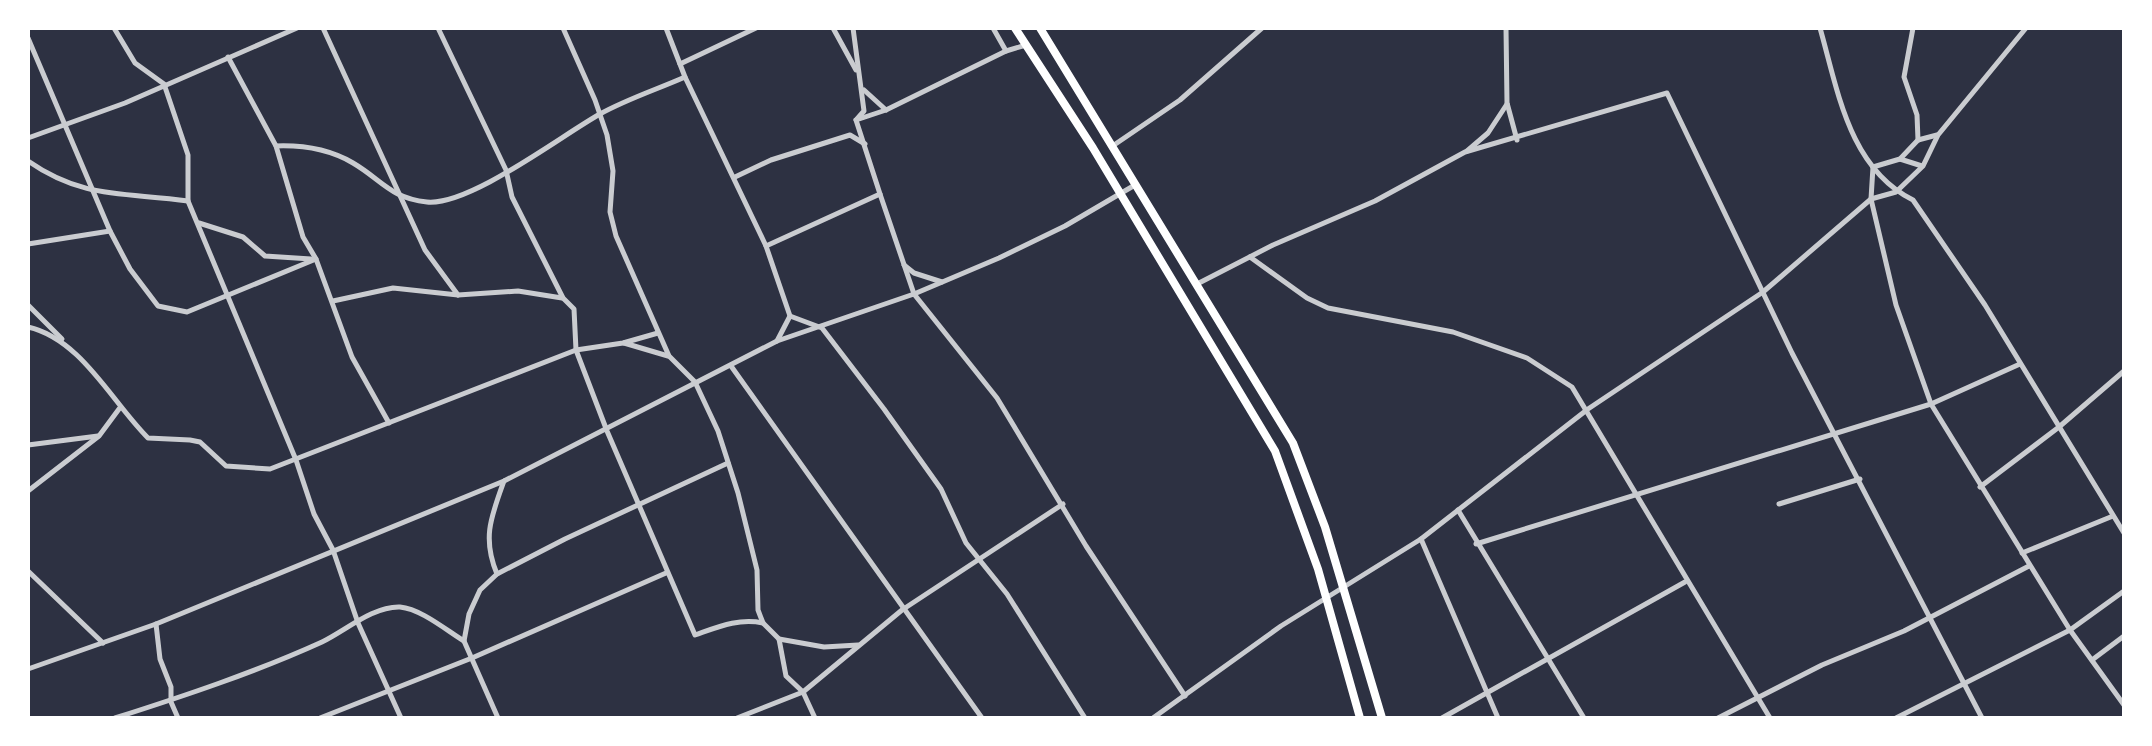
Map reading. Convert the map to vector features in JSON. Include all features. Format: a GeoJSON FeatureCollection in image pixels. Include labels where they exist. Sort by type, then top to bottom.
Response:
{"type":"FeatureCollection","features":[{"type":"Feature","properties":{"kind":"highway"},"geometry":{"type":"LineString","coordinates":[[1015,28],[1121,194],[1275,451],[1296,501],[1360,718]]}},
{"type":"Feature","properties":{"kind":"highway"},"geometry":{"type":"LineString","coordinates":[[1040,28],[1199,283],[1293,443],[1315,494],[1382,718]]}},
{"type":"Feature","properties":{"kind":"street"},"geometry":{"type":"LineString","coordinates":[[114,28],[135,63],[164,84],[188,155],[188,201],[296,460],[314,514],[333,550],[358,623],[401,718]]}},
{"type":"Feature","properties":{"kind":"street"},"geometry":{"type":"LineString","coordinates":[[28,138],[125,103],[297,28]]}},
{"type":"Feature","properties":{"kind":"street"},"geometry":{"type":"LineString","coordinates":[[323,28],[425,250],[458,295]]}},
{"type":"Feature","properties":{"kind":"street"},"geometry":{"type":"LineString","coordinates":[[438,28],[506,170],[512,197],[563,298],[574,309],[576,350],[607,431],[642,506],[666,573],[695,635],[729,623],[749,620],[763,623]]}},
{"type":"Feature","properties":{"kind":"street"},"geometry":{"type":"LineString","coordinates":[[563,28],[601,114],[611,156],[609,193],[616,236],[669,356],[695,382],[728,463],[757,570],[758,610],[763,623],[779,639],[786,676],[803,692],[815,718]]}},
{"type":"Feature","properties":{"kind":"street"},"geometry":{"type":"LineString","coordinates":[[666,28],[685,77],[766,246],[790,316],[777,341]]}},
{"type":"Feature","properties":{"kind":"street"},"geometry":{"type":"LineString","coordinates":[[680,64],[756,28]]}},
{"type":"Feature","properties":{"kind":"street"},"geometry":{"type":"LineString","coordinates":[[833,28],[864,89],[864,111],[856,120]]}},
{"type":"Feature","properties":{"kind":"street"},"geometry":{"type":"LineString","coordinates":[[853,28],[858,74]]}},
{"type":"Feature","properties":{"kind":"street"},"geometry":{"type":"LineString","coordinates":[[993,28],[1006,51]]}},
{"type":"Feature","properties":{"kind":"street"},"geometry":{"type":"LineString","coordinates":[[1114,145],[1180,100],[1262,28]]}},
{"type":"Feature","properties":{"kind":"street"},"geometry":{"type":"LineString","coordinates":[[1506,28],[1507,103],[1517,140]]}},
{"type":"Feature","properties":{"kind":"street"},"geometry":{"type":"LineString","coordinates":[[1820,28],[1854,141],[1896,192],[1913,200],[2020,364],[2124,533]]}},
{"type":"Feature","properties":{"kind":"street"},"geometry":{"type":"LineString","coordinates":[[1913,28],[1904,77],[1917,115],[1918,140]]}},
{"type":"Feature","properties":{"kind":"street"},"geometry":{"type":"LineString","coordinates":[[1153,718],[1324,599],[1421,539],[1588,409],[1763,292],[1871,199],[1896,192],[1923,166],[1938,135],[2026,28]]}},
{"type":"Feature","properties":{"kind":"street"},"geometry":{"type":"LineString","coordinates":[[28,38],[110,231],[130,269],[158,306],[187,312],[316,259]]}},
{"type":"Feature","properties":{"kind":"street"},"geometry":{"type":"LineString","coordinates":[[856,120],[886,110],[1006,51],[1026,45]]}},
{"type":"Feature","properties":{"kind":"street"},"geometry":{"type":"LineString","coordinates":[[228,57],[276,146],[303,237],[316,259],[352,357],[389,423]]}},
{"type":"Feature","properties":{"kind":"street"},"geometry":{"type":"LineString","coordinates":[[276,146],[300,146],[329,152],[354,164],[384,189],[402,197],[441,202],[467,194],[506,170],[544,153],[601,114],[685,77]]}},
{"type":"Feature","properties":{"kind":"street"},"geometry":{"type":"LineString","coordinates":[[864,89],[886,110]]}},
{"type":"Feature","properties":{"kind":"street"},"geometry":{"type":"LineString","coordinates":[[1465,152],[1517,140],[1667,93],[1763,292],[1982,718]]}},
{"type":"Feature","properties":{"kind":"street"},"geometry":{"type":"LineString","coordinates":[[1199,283],[1375,201],[1465,152],[1488,133],[1507,103]]}},
{"type":"Feature","properties":{"kind":"street"},"geometry":{"type":"LineString","coordinates":[[856,120],[914,294],[997,398],[1086,546],[1185,696]]}},
{"type":"Feature","properties":{"kind":"street"},"geometry":{"type":"LineString","coordinates":[[735,177],[771,160],[850,135],[865,144]]}},
{"type":"Feature","properties":{"kind":"street"},"geometry":{"type":"LineString","coordinates":[[1873,167],[1900,159],[1918,140],[1938,135]]}},
{"type":"Feature","properties":{"kind":"street"},"geometry":{"type":"LineString","coordinates":[[1900,159],[1923,166]]}},
{"type":"Feature","properties":{"kind":"street"},"geometry":{"type":"LineString","coordinates":[[28,161],[70,185],[96,193],[188,201]]}},
{"type":"Feature","properties":{"kind":"street"},"geometry":{"type":"LineString","coordinates":[[1873,167],[1871,199],[1896,305],[1931,404],[2070,630],[2124,705]]}},
{"type":"Feature","properties":{"kind":"street"},"geometry":{"type":"LineString","coordinates":[[28,669],[156,624],[504,481],[607,431],[777,341],[822,328],[942,282],[1065,226],[1138,184]]}},
{"type":"Feature","properties":{"kind":"street"},"geometry":{"type":"LineString","coordinates":[[766,246],[880,194]]}},
{"type":"Feature","properties":{"kind":"street"},"geometry":{"type":"LineString","coordinates":[[198,222],[243,237],[265,256],[316,259]]}},
{"type":"Feature","properties":{"kind":"street"},"geometry":{"type":"LineString","coordinates":[[28,244],[110,231]]}},
{"type":"Feature","properties":{"kind":"street"},"geometry":{"type":"LineString","coordinates":[[1250,257],[1307,298],[1328,308],[1453,332],[1527,358],[1572,387],[1588,409],[1633,496],[1770,718]]}},
{"type":"Feature","properties":{"kind":"street"},"geometry":{"type":"LineString","coordinates":[[903,265],[914,273],[942,282]]}},
{"type":"Feature","properties":{"kind":"street"},"geometry":{"type":"LineString","coordinates":[[333,301],[393,288],[458,295],[518,291],[563,298]]}},
{"type":"Feature","properties":{"kind":"street"},"geometry":{"type":"LineString","coordinates":[[29,309],[65,342],[119,409],[148,438],[200,442],[226,466],[270,469],[576,350],[623,343],[658,333]]}},
{"type":"Feature","properties":{"kind":"street"},"geometry":{"type":"LineString","coordinates":[[790,316],[822,328],[941,489],[959,530],[1007,594],[1085,718]]}},
{"type":"Feature","properties":{"kind":"street"},"geometry":{"type":"LineString","coordinates":[[28,327],[65,342]]}},
{"type":"Feature","properties":{"kind":"street"},"geometry":{"type":"LineString","coordinates":[[623,343],[669,356]]}},
{"type":"Feature","properties":{"kind":"street"},"geometry":{"type":"LineString","coordinates":[[1476,544],[1931,404],[2020,364]]}},
{"type":"Feature","properties":{"kind":"street"},"geometry":{"type":"LineString","coordinates":[[731,366],[902,610],[982,718]]}},
{"type":"Feature","properties":{"kind":"street"},"geometry":{"type":"LineString","coordinates":[[1980,487],[2059,427],[2124,371]]}},
{"type":"Feature","properties":{"kind":"street"},"geometry":{"type":"LineString","coordinates":[[28,491],[99,436],[119,409]]}},
{"type":"Feature","properties":{"kind":"street"},"geometry":{"type":"LineString","coordinates":[[28,445],[99,436]]}},
{"type":"Feature","properties":{"kind":"street"},"geometry":{"type":"LineString","coordinates":[[464,641],[469,614],[480,590],[497,574],[728,463]]}},
{"type":"Feature","properties":{"kind":"street"},"geometry":{"type":"LineString","coordinates":[[1779,504],[1860,479]]}},
{"type":"Feature","properties":{"kind":"street"},"geometry":{"type":"LineString","coordinates":[[497,574],[488,552],[488,535],[504,481]]}},
{"type":"Feature","properties":{"kind":"street"},"geometry":{"type":"LineString","coordinates":[[737,718],[803,692],[902,610],[980,560],[1034,520],[1063,504]]}},
{"type":"Feature","properties":{"kind":"street"},"geometry":{"type":"LineString","coordinates":[[1458,510],[1584,718]]}},
{"type":"Feature","properties":{"kind":"street"},"geometry":{"type":"LineString","coordinates":[[2022,553],[2114,516]]}},
{"type":"Feature","properties":{"kind":"street"},"geometry":{"type":"LineString","coordinates":[[1421,539],[1498,718]]}},
{"type":"Feature","properties":{"kind":"street"},"geometry":{"type":"LineString","coordinates":[[1718,718],[2029,566]]}},
{"type":"Feature","properties":{"kind":"street"},"geometry":{"type":"LineString","coordinates":[[28,571],[103,643]]}},
{"type":"Feature","properties":{"kind":"street"},"geometry":{"type":"LineString","coordinates":[[321,718],[472,658],[666,573]]}},
{"type":"Feature","properties":{"kind":"street"},"geometry":{"type":"LineString","coordinates":[[1442,718],[1547,656],[1685,582]]}},
{"type":"Feature","properties":{"kind":"street"},"geometry":{"type":"LineString","coordinates":[[1896,718],[2070,630],[2124,591]]}},
{"type":"Feature","properties":{"kind":"street"},"geometry":{"type":"LineString","coordinates":[[115,718],[171,702],[321,642],[379,610],[398,607],[413,610],[464,641],[498,718]]}},
{"type":"Feature","properties":{"kind":"street"},"geometry":{"type":"LineString","coordinates":[[749,620],[758,610]]}},
{"type":"Feature","properties":{"kind":"street"},"geometry":{"type":"LineString","coordinates":[[156,624],[160,659],[178,718]]}},
{"type":"Feature","properties":{"kind":"street"},"geometry":{"type":"LineString","coordinates":[[2092,660],[2124,636]]}},
{"type":"Feature","properties":{"kind":"street"},"geometry":{"type":"LineString","coordinates":[[779,639],[824,647],[859,645]]}}]}
